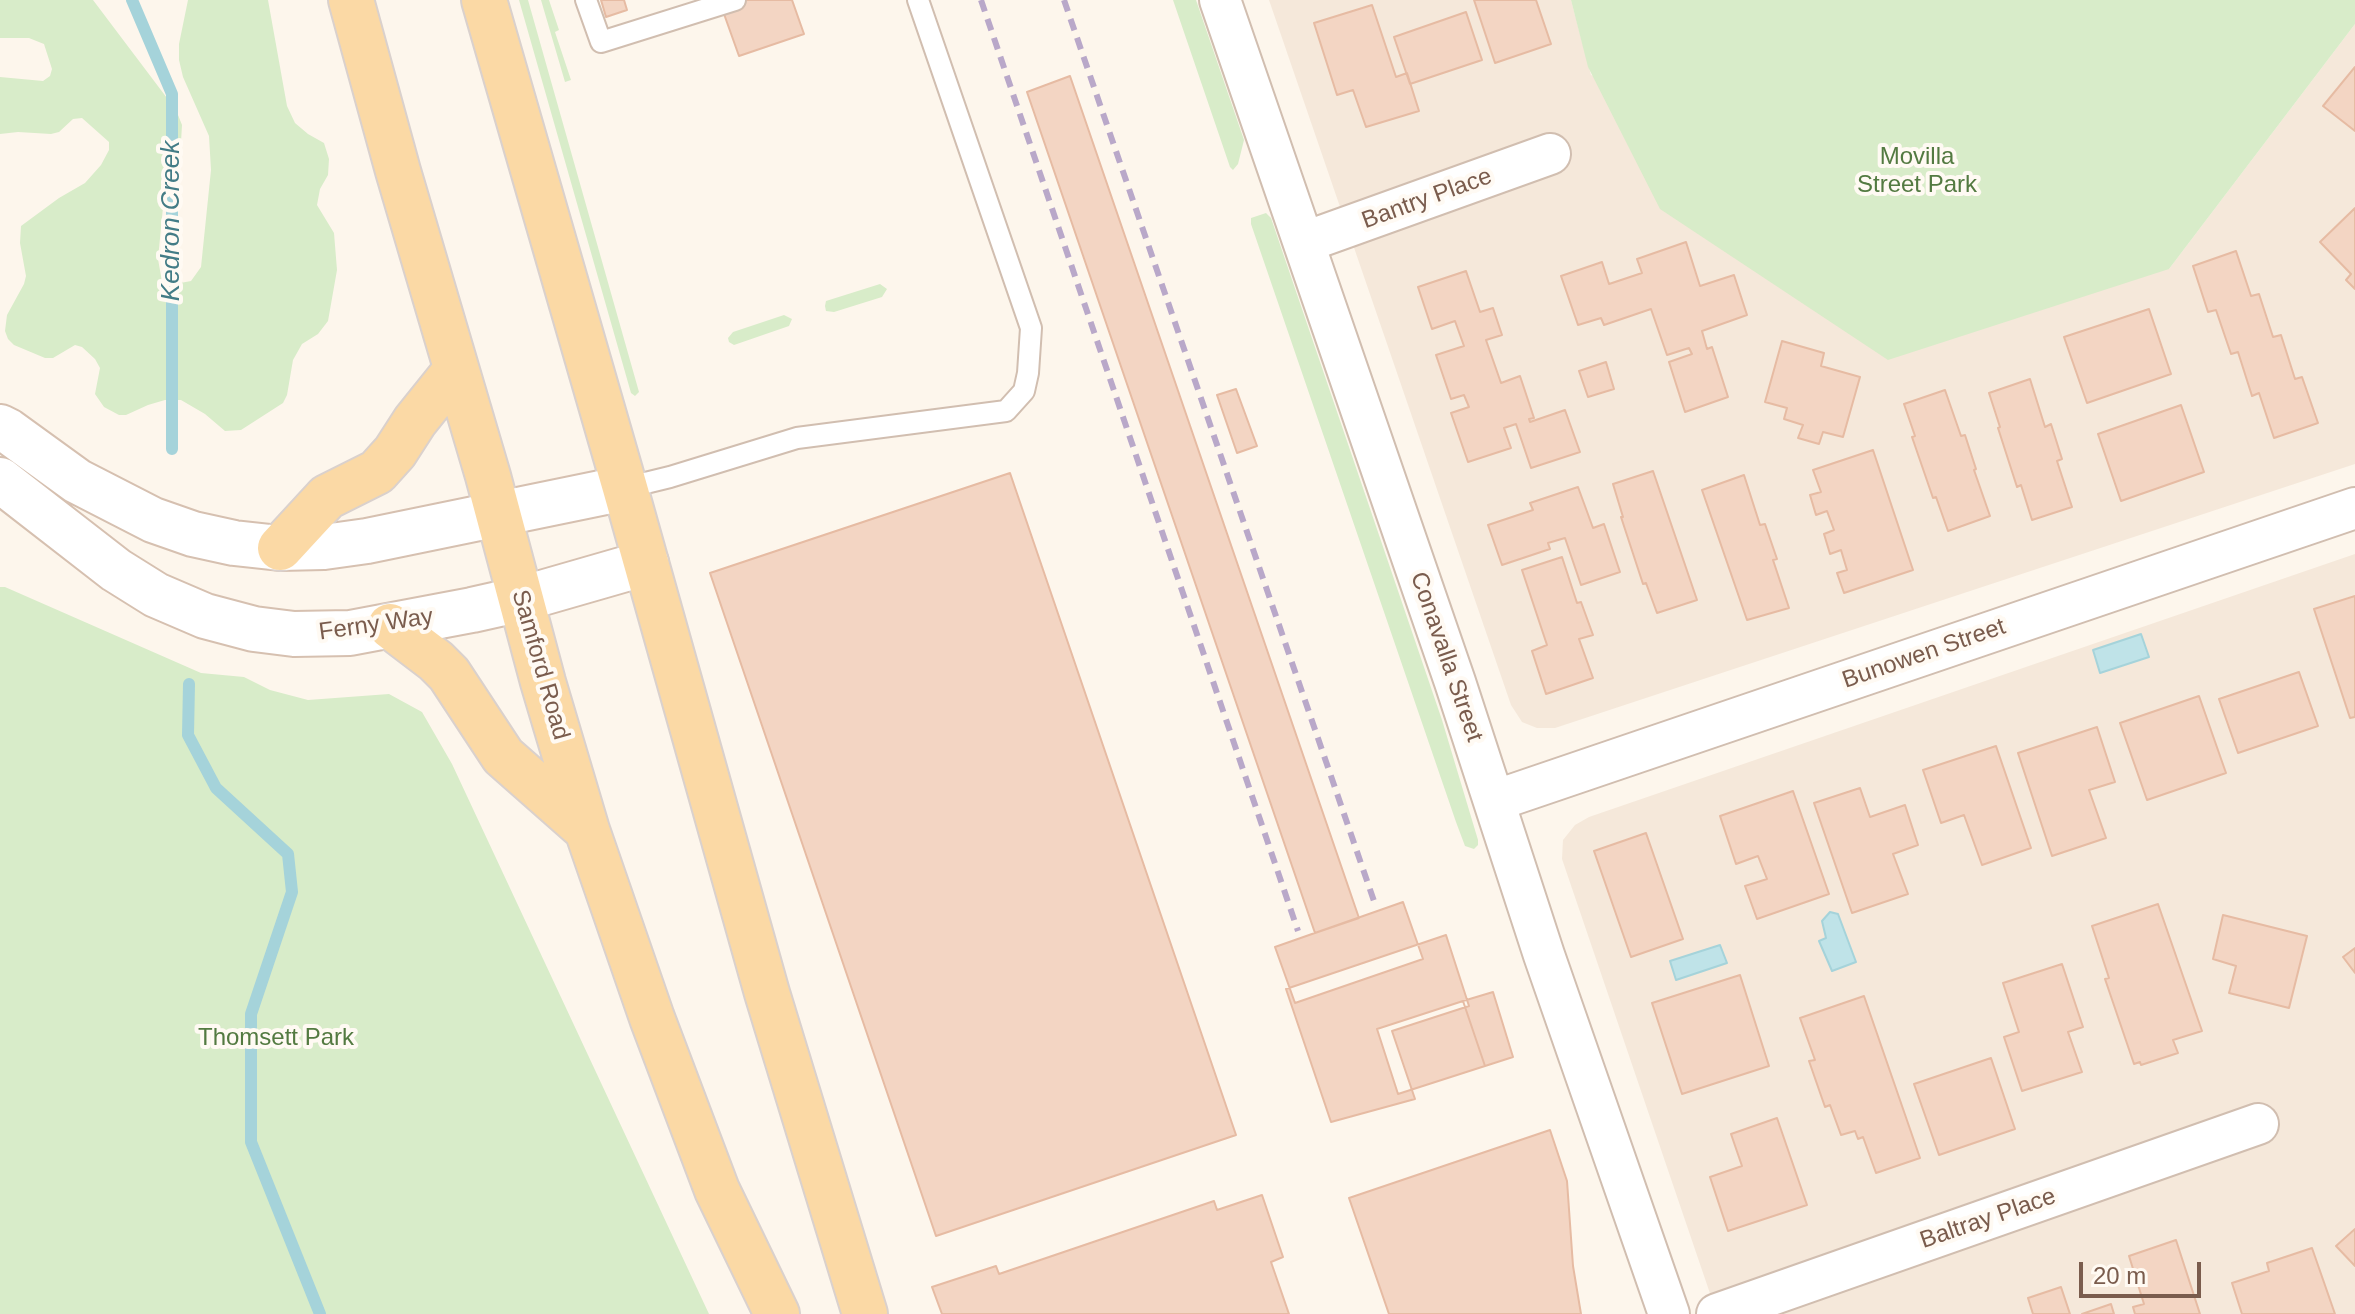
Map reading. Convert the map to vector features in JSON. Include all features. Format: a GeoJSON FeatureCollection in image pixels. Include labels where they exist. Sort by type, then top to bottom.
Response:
{"type":"FeatureCollection","features":[{"type":"Feature","properties":{"kind":"main road","name":"Samford Road"},"geometry":{"type":"LineString","coordinates":[[351,0],[587,830],[652,1018],[717,1190],[777,1314]]}},
{"type":"Feature","properties":{"kind":"main road"},"geometry":{"type":"LineString","coordinates":[[484,0],[763,978],[865,1314]]}},
{"type":"Feature","properties":{"kind":"main road"},"geometry":{"type":"LineString","coordinates":[[280,548],[327,497],[377,472],[456,370]]}},
{"type":"Feature","properties":{"kind":"main road"},"geometry":{"type":"LineString","coordinates":[[390,626],[449,674],[503,756],[587,830]]}},
{"type":"Feature","properties":{"kind":"street","name":"Conavalla Street"},"geometry":{"type":"LineString","coordinates":[[1220,0],[1669,1314]]}},
{"type":"Feature","properties":{"kind":"street","name":"Bantry Place"},"geometry":{"type":"LineString","coordinates":[[1305,242],[1550,154]]}},
{"type":"Feature","properties":{"kind":"street"},"geometry":{"type":"LineString","coordinates":[[0,427],[77,481],[153,520],[193,534],[280,548],[324,547],[367,541],[625,488]]}},
{"type":"Feature","properties":{"kind":"street","name":"Ferny Way"},"geometry":{"type":"LineString","coordinates":[[10,498],[156,595],[205,616],[254,629],[294,634],[350,633],[390,626],[521,599],[646,563]]}},
{"type":"Feature","properties":{"kind":"street","name":"Bunowen Street"},"geometry":{"type":"LineString","coordinates":[[1494,801],[2355,508]]}},
{"type":"Feature","properties":{"kind":"street","name":"Baltray Place"},"geometry":{"type":"LineString","coordinates":[[1717,1314],[2258,1124]]}},
{"type":"Feature","properties":{"kind":"lane"},"geometry":{"type":"LineString","coordinates":[[586,0],[601,42],[735,0]]}},
{"type":"Feature","properties":{"kind":"lane"},"geometry":{"type":"LineString","coordinates":[[625,488],[797,438],[1006,411],[1024,391],[1031,328],[918,0]]}},
{"type":"Feature","properties":{"kind":"shaded area"},"geometry":{"type":"Polygon","coordinates":[[[1269,0],[1571,0],[1591,75],[2169,269],[2355,24],[2355,464],[1555,728],[1537,728],[1522,722],[1511,705],[1269,0]]]}},
{"type":"Feature","properties":{"kind":"shaded area"},"geometry":{"type":"Polygon","coordinates":[[[2355,554],[2355,1314],[1717,1314],[1562,859],[1563,840],[1575,825],[1589,817],[2355,554]]]}},
{"type":"Feature","properties":{"kind":"green space"},"geometry":{"type":"Polygon","coordinates":[[[0,0],[93,0],[176,110],[182,125],[181,142],[163,207],[158,259],[161,276],[175,284],[191,281],[201,267],[211,170],[209,136],[183,77],[179,60],[188,0],[268,0],[287,106],[295,123],[324,143],[329,159],[328,175],[320,189],[317,205],[334,233],[337,270],[328,321],[318,334],[302,344],[293,360],[283,403],[241,430],[225,431],[181,400],[165,400],[119,415],[104,407],[95,394],[100,368],[82,347],[75,345],[53,358],[45,358],[14,345],[8,339],[5,331],[7,315],[26,276],[20,243],[21,226],[85,183],[101,165],[109,150],[109,142],[82,118],[73,119],[59,132],[51,134],[0,134],[0,77],[43,81],[50,76],[52,69],[44,44],[29,38],[0,38],[0,0]]]}},
{"type":"Feature","properties":{"kind":"green space"},"geometry":{"type":"Polygon","coordinates":[[[519,0],[528,0],[639,392],[635,396],[631,393],[519,0]]]}},
{"type":"Feature","properties":{"kind":"green space"},"geometry":{"type":"Polygon","coordinates":[[[541,0],[549,0],[559,30],[555,32],[571,80],[565,82],[541,0]]]}},
{"type":"Feature","properties":{"kind":"green space"},"geometry":{"type":"Polygon","coordinates":[[[1173,0],[1196,0],[1244,140],[1238,164],[1233,170],[1230,167],[1173,0]]]}},
{"type":"Feature","properties":{"kind":"green space","name":"Movilla Street Park"},"geometry":{"type":"Polygon","coordinates":[[[1571,0],[2355,0],[2355,24],[2169,269],[1888,360],[1660,209],[1588,67],[1571,0]]]}},
{"type":"Feature","properties":{"kind":"green space"},"geometry":{"type":"Polygon","coordinates":[[[1266,213],[1271,218],[1442,720],[1478,840],[1474,849],[1465,846],[1456,822],[1251,224],[1251,218],[1266,213]]]}},
{"type":"Feature","properties":{"kind":"green space"},"geometry":{"type":"Polygon","coordinates":[[[880,284],[887,289],[882,297],[834,312],[826,311],[826,301],[880,284]]]}},
{"type":"Feature","properties":{"kind":"green space"},"geometry":{"type":"Polygon","coordinates":[[[784,315],[792,319],[789,326],[734,345],[729,342],[728,338],[733,332],[784,315]]]}},
{"type":"Feature","properties":{"kind":"green space","name":"Thomsett Park"},"geometry":{"type":"Polygon","coordinates":[[[0,587],[201,673],[244,677],[270,690],[308,700],[389,694],[422,712],[452,764],[709,1314],[0,1314],[0,587]]]}},
{"type":"Feature","properties":{"kind":"water"},"geometry":{"type":"Polygon","coordinates":[[[2141,634],[2149,657],[2100,673],[2093,650],[2141,634]]]}},
{"type":"Feature","properties":{"kind":"water"},"geometry":{"type":"Polygon","coordinates":[[[1830,912],[1838,914],[1856,962],[1832,971],[1819,941],[1826,938],[1822,921],[1830,912]]]}},
{"type":"Feature","properties":{"kind":"water"},"geometry":{"type":"Polygon","coordinates":[[[1720,945],[1727,963],[1676,980],[1670,961],[1720,945]]]}},
{"type":"Feature","properties":{"kind":"building"},"geometry":{"type":"Polygon","coordinates":[[[601,0],[624,0],[627,10],[606,17],[601,0]]]}},
{"type":"Feature","properties":{"kind":"building"},"geometry":{"type":"Polygon","coordinates":[[[719,0],[792,0],[804,34],[739,56],[719,0]]]}},
{"type":"Feature","properties":{"kind":"building"},"geometry":{"type":"Polygon","coordinates":[[[1474,0],[1536,0],[1551,44],[1495,63],[1474,0]]]}},
{"type":"Feature","properties":{"kind":"building"},"geometry":{"type":"Polygon","coordinates":[[[1372,5],[1396,77],[1407,73],[1419,111],[1366,127],[1353,90],[1337,95],[1314,23],[1372,5]]]}},
{"type":"Feature","properties":{"kind":"building"},"geometry":{"type":"Polygon","coordinates":[[[1466,12],[1482,60],[1410,84],[1394,37],[1466,12]]]}},
{"type":"Feature","properties":{"kind":"building"},"geometry":{"type":"Polygon","coordinates":[[[2355,67],[2355,131],[2323,106],[2355,67]]]}},
{"type":"Feature","properties":{"kind":"building"},"geometry":{"type":"Polygon","coordinates":[[[1070,76],[1359,918],[1315,933],[1027,92],[1070,76]]]}},
{"type":"Feature","properties":{"kind":"building"},"geometry":{"type":"Polygon","coordinates":[[[2355,208],[2355,289],[2346,280],[2351,274],[2320,242],[2355,208]]]}},
{"type":"Feature","properties":{"kind":"building"},"geometry":{"type":"Polygon","coordinates":[[[1686,242],[1700,286],[1734,275],[1747,315],[1702,331],[1707,349],[1712,347],[1728,397],[1685,412],[1669,362],[1692,354],[1689,348],[1667,355],[1651,309],[1604,325],[1601,318],[1578,325],[1561,276],[1602,262],[1609,284],[1642,273],[1637,259],[1686,242]]]}},
{"type":"Feature","properties":{"kind":"building"},"geometry":{"type":"Polygon","coordinates":[[[2236,251],[2251,296],[2259,294],[2273,337],[2281,335],[2295,379],[2302,377],[2318,423],[2274,438],[2259,393],[2252,396],[2238,352],[2231,354],[2216,310],[2208,312],[2193,266],[2236,251]]]}},
{"type":"Feature","properties":{"kind":"building"},"geometry":{"type":"Polygon","coordinates":[[[1466,271],[1480,312],[1493,308],[1502,335],[1486,340],[1501,383],[1520,376],[1534,418],[1529,419],[1530,422],[1565,410],[1580,452],[1531,468],[1516,424],[1504,428],[1511,448],[1468,462],[1451,413],[1469,407],[1464,395],[1451,399],[1436,355],[1464,346],[1455,321],[1432,329],[1418,287],[1466,271]]]}},
{"type":"Feature","properties":{"kind":"building"},"geometry":{"type":"Polygon","coordinates":[[[2149,309],[2171,374],[2087,403],[2064,337],[2149,309]]]}},
{"type":"Feature","properties":{"kind":"building"},"geometry":{"type":"Polygon","coordinates":[[[1782,341],[1824,353],[1821,366],[1860,377],[1843,437],[1823,432],[1819,444],[1798,438],[1803,425],[1784,419],[1787,408],[1765,402],[1782,341]]]}},
{"type":"Feature","properties":{"kind":"building"},"geometry":{"type":"Polygon","coordinates":[[[1606,362],[1614,389],[1588,397],[1579,371],[1606,362]]]}},
{"type":"Feature","properties":{"kind":"building"},"geometry":{"type":"Polygon","coordinates":[[[2030,379],[2045,427],[2051,424],[2062,459],[2057,461],[2072,507],[2032,520],[2021,485],[2017,487],[1989,393],[2030,379]]]}},
{"type":"Feature","properties":{"kind":"building"},"geometry":{"type":"Polygon","coordinates":[[[1236,389],[1257,446],[1237,453],[1217,395],[1236,389]]]}},
{"type":"Feature","properties":{"kind":"building"},"geometry":{"type":"Polygon","coordinates":[[[1945,390],[1961,436],[1965,435],[1990,516],[1948,531],[1936,497],[1933,498],[1904,404],[1945,390]]]}},
{"type":"Feature","properties":{"kind":"building"},"geometry":{"type":"Polygon","coordinates":[[[2181,405],[2204,472],[2121,501],[2098,434],[2181,405]]]}},
{"type":"Feature","properties":{"kind":"building"},"geometry":{"type":"Polygon","coordinates":[[[1873,450],[1913,570],[1844,593],[1837,573],[1847,570],[1841,550],[1830,554],[1824,534],[1834,530],[1827,511],[1816,515],[1810,495],[1821,492],[1813,470],[1873,450]]]}},
{"type":"Feature","properties":{"kind":"building"},"geometry":{"type":"Polygon","coordinates":[[[1653,471],[1697,600],[1657,613],[1646,583],[1643,584],[1613,484],[1653,471]]]}},
{"type":"Feature","properties":{"kind":"building"},"geometry":{"type":"Polygon","coordinates":[[[1010,473],[1236,1135],[936,1236],[710,573],[1010,473]]]}},
{"type":"Feature","properties":{"kind":"building"},"geometry":{"type":"Polygon","coordinates":[[[1744,475],[1760,525],[1765,524],[1777,559],[1773,560],[1789,608],[1747,620],[1702,490],[1744,475]]]}},
{"type":"Feature","properties":{"kind":"building"},"geometry":{"type":"Polygon","coordinates":[[[1578,487],[1593,528],[1604,524],[1620,572],[1581,585],[1565,538],[1548,543],[1550,549],[1502,565],[1488,525],[1533,510],[1530,503],[1578,487]]]}},
{"type":"Feature","properties":{"kind":"building"},"geometry":{"type":"Polygon","coordinates":[[[1562,557],[1577,603],[1581,602],[1593,635],[1579,639],[1593,678],[1546,694],[1532,651],[1547,645],[1522,570],[1562,557]]]}},
{"type":"Feature","properties":{"kind":"building"},"geometry":{"type":"Polygon","coordinates":[[[2355,596],[2355,717],[2350,718],[2314,609],[2355,596]]]}},
{"type":"Feature","properties":{"kind":"building"},"geometry":{"type":"Polygon","coordinates":[[[2299,672],[2318,726],[2238,753],[2219,699],[2299,672]]]}},
{"type":"Feature","properties":{"kind":"building"},"geometry":{"type":"Polygon","coordinates":[[[2199,696],[2226,773],[2147,800],[2120,723],[2199,696]]]}},
{"type":"Feature","properties":{"kind":"building"},"geometry":{"type":"Polygon","coordinates":[[[2097,727],[2115,782],[2089,790],[2106,838],[2052,856],[2018,753],[2097,727]]]}},
{"type":"Feature","properties":{"kind":"building"},"geometry":{"type":"Polygon","coordinates":[[[1996,746],[2031,848],[1982,865],[1964,815],[1941,823],[1923,770],[1996,746]]]}},
{"type":"Feature","properties":{"kind":"building"},"geometry":{"type":"Polygon","coordinates":[[[1860,788],[1870,817],[1905,805],[1918,845],[1893,854],[1908,894],[1852,913],[1814,803],[1860,788]]]}},
{"type":"Feature","properties":{"kind":"building"},"geometry":{"type":"Polygon","coordinates":[[[1793,791],[1829,894],[1757,919],[1745,886],[1767,879],[1758,856],[1736,864],[1720,816],[1793,791]]]}},
{"type":"Feature","properties":{"kind":"building"},"geometry":{"type":"Polygon","coordinates":[[[1646,833],[1683,939],[1631,957],[1594,851],[1646,833]]]}},
{"type":"Feature","properties":{"kind":"building"},"geometry":{"type":"Polygon","coordinates":[[[1403,902],[1423,959],[1295,1003],[1275,947],[1403,902]]]}},
{"type":"Feature","properties":{"kind":"building"},"geometry":{"type":"Polygon","coordinates":[[[2158,904],[2202,1031],[2173,1040],[2178,1053],[2141,1065],[2140,1062],[2134,1064],[2105,979],[2109,978],[2092,926],[2158,904]]]}},
{"type":"Feature","properties":{"kind":"building"},"geometry":{"type":"Polygon","coordinates":[[[2223,915],[2307,936],[2289,1008],[2229,993],[2236,966],[2213,959],[2223,915]]]}},
{"type":"Feature","properties":{"kind":"building"},"geometry":{"type":"Polygon","coordinates":[[[1446,935],[1469,1006],[1392,1031],[1415,1099],[1331,1122],[1286,989],[1446,935]]]}},
{"type":"Feature","properties":{"kind":"building"},"geometry":{"type":"Polygon","coordinates":[[[2355,948],[2355,973],[2343,957],[2355,948]]]}},
{"type":"Feature","properties":{"kind":"building"},"geometry":{"type":"Polygon","coordinates":[[[2062,964],[2083,1027],[2068,1032],[2082,1072],[2022,1091],[2004,1037],[2019,1032],[2003,983],[2062,964]]]}},
{"type":"Feature","properties":{"kind":"building"},"geometry":{"type":"Polygon","coordinates":[[[1740,975],[1769,1066],[1682,1094],[1652,1003],[1740,975]]]}},
{"type":"Feature","properties":{"kind":"building"},"geometry":{"type":"Polygon","coordinates":[[[1493,992],[1513,1057],[1485,1066],[1463,1001],[1493,992]]]}},
{"type":"Feature","properties":{"kind":"building"},"geometry":{"type":"Polygon","coordinates":[[[1864,996],[1920,1158],[1876,1173],[1863,1137],[1858,1139],[1855,1131],[1841,1135],[1830,1105],[1825,1107],[1809,1061],[1815,1060],[1800,1018],[1864,996]]]}},
{"type":"Feature","properties":{"kind":"building"},"geometry":{"type":"Polygon","coordinates":[[[1463,1001],[1485,1066],[1398,1094],[1377,1029],[1463,1001]]]}},
{"type":"Feature","properties":{"kind":"building"},"geometry":{"type":"Polygon","coordinates":[[[1991,1058],[2015,1129],[1939,1155],[1914,1084],[1991,1058]]]}},
{"type":"Feature","properties":{"kind":"building"},"geometry":{"type":"Polygon","coordinates":[[[1777,1118],[1807,1205],[1728,1231],[1710,1177],[1742,1166],[1731,1134],[1777,1118]]]}},
{"type":"Feature","properties":{"kind":"building"},"geometry":{"type":"Polygon","coordinates":[[[1550,1130],[1567,1181],[1573,1266],[1581,1314],[1389,1314],[1349,1198],[1550,1130]]]}},
{"type":"Feature","properties":{"kind":"building"},"geometry":{"type":"Polygon","coordinates":[[[1262,1195],[1283,1257],[1271,1262],[1289,1314],[942,1314],[932,1287],[996,1266],[999,1274],[1214,1201],[1217,1210],[1262,1195]]]}},
{"type":"Feature","properties":{"kind":"building"},"geometry":{"type":"Polygon","coordinates":[[[2355,1229],[2355,1266],[2336,1246],[2355,1229]]]}},
{"type":"Feature","properties":{"kind":"building"},"geometry":{"type":"Polygon","coordinates":[[[2176,1240],[2200,1314],[2135,1314],[2133,1307],[2144,1304],[2129,1256],[2176,1240]]]}},
{"type":"Feature","properties":{"kind":"building"},"geometry":{"type":"Polygon","coordinates":[[[2312,1248],[2335,1314],[2242,1314],[2232,1283],[2269,1271],[2267,1263],[2312,1248]]]}},
{"type":"Feature","properties":{"kind":"building"},"geometry":{"type":"Polygon","coordinates":[[[2061,1287],[2070,1314],[2033,1314],[2028,1298],[2061,1287]]]}},
{"type":"Feature","properties":{"kind":"building"},"geometry":{"type":"Polygon","coordinates":[[[2111,1304],[2114,1314],[2082,1314],[2111,1304]]]}},
{"type":"Feature","properties":{"kind":"waterway","name":"Kedron Creek"},"geometry":{"type":"LineString","coordinates":[[132,0],[172,94],[172,449]]}},
{"type":"Feature","properties":{"kind":"waterway","name":"Kedron Creek"},"geometry":{"type":"LineString","coordinates":[[189,684],[188,735],[216,788],[288,854],[292,892],[251,1014],[251,1142],[320,1314]]}},
{"type":"Feature","properties":{"kind":"railway"},"geometry":{"type":"LineString","coordinates":[[981,0],[1298,931]]}},
{"type":"Feature","properties":{"kind":"railway"},"geometry":{"type":"LineString","coordinates":[[1064,0],[1375,904]]}}]}
